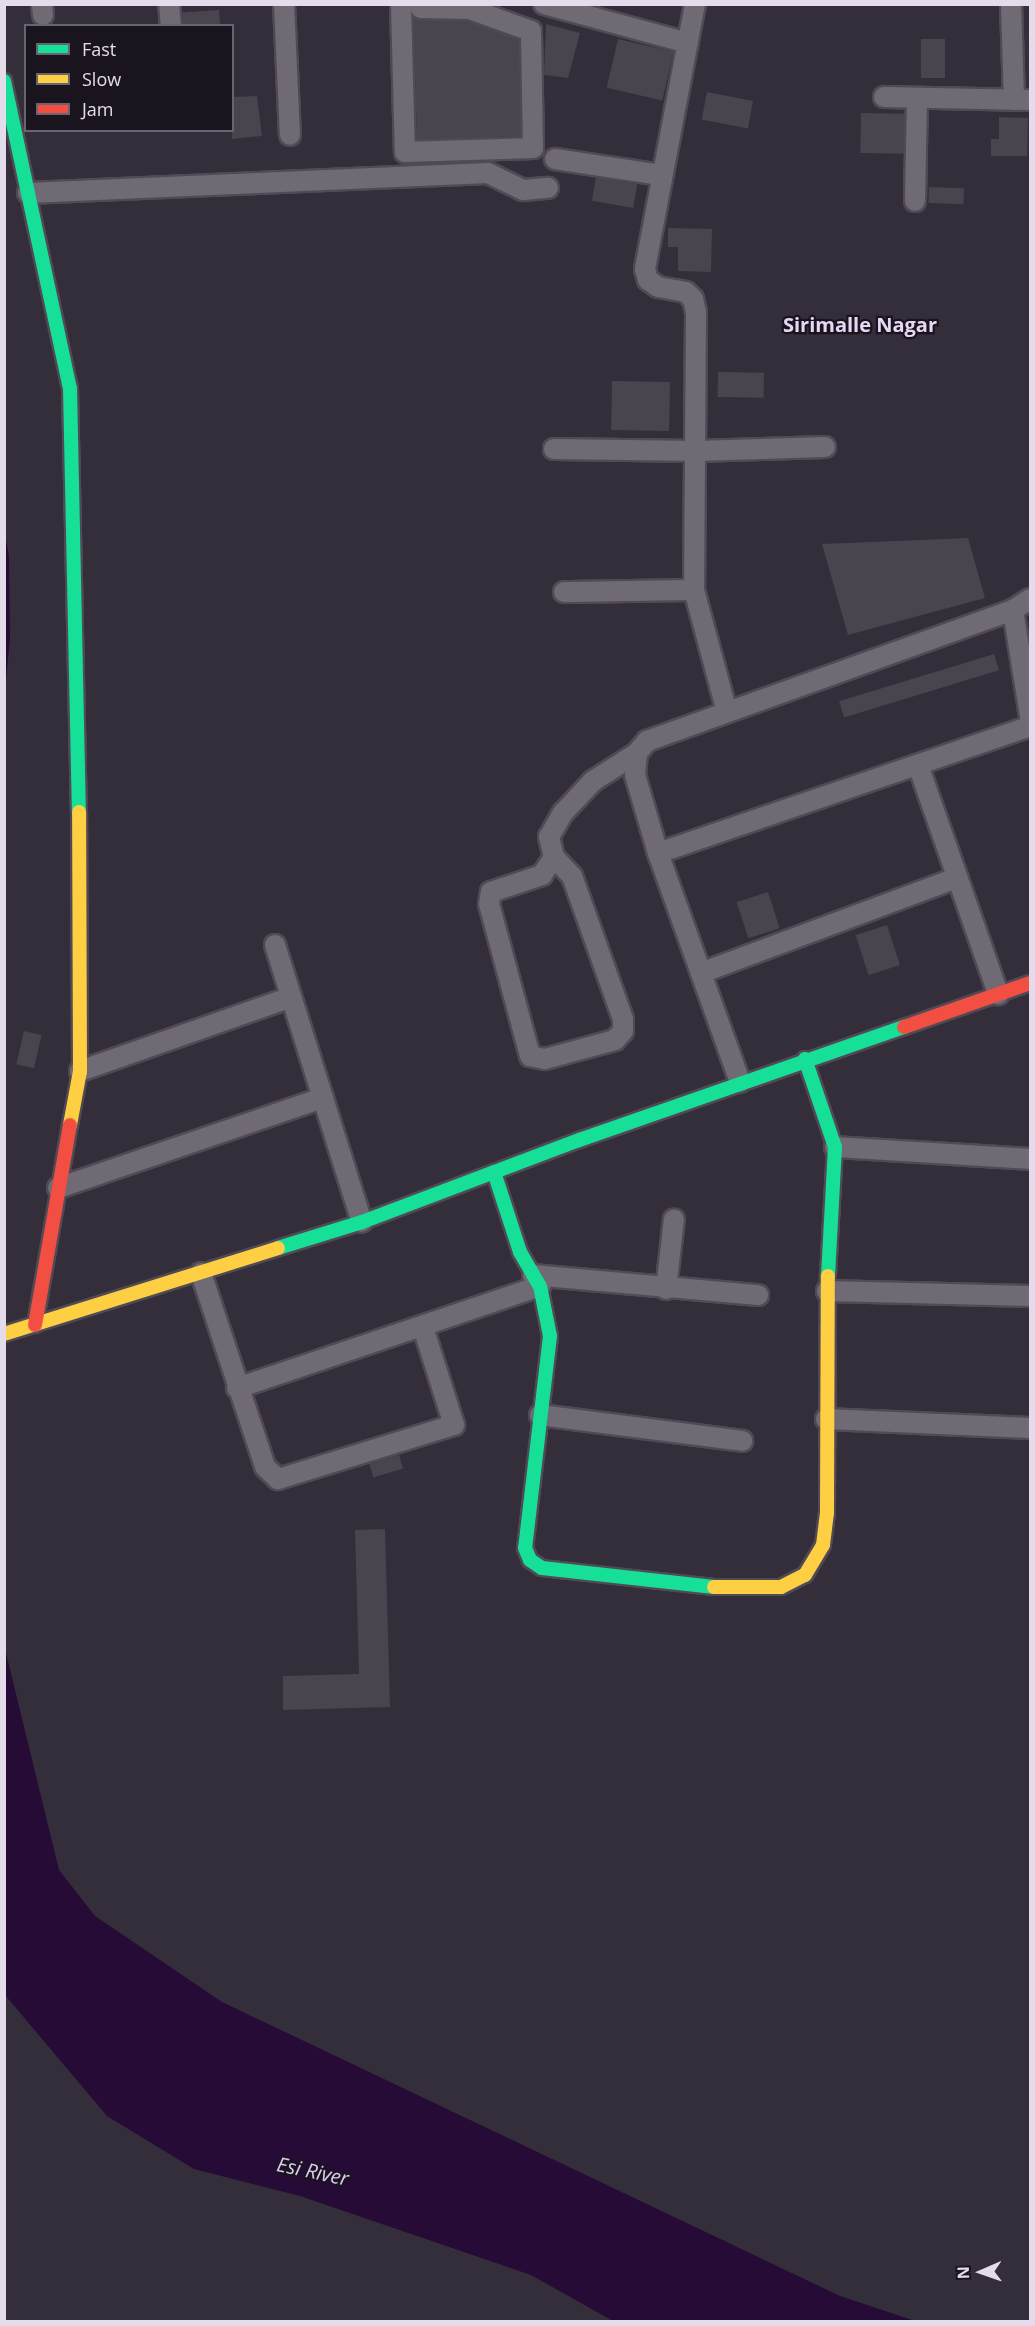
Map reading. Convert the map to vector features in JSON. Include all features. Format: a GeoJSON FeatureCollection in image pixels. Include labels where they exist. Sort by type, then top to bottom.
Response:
{"type":"FeatureCollection","features":[{"type":"Feature","properties":{"kind":"street"},"geometry":{"type":"LineString","coordinates":[[169,4],[171,24]]}},
{"type":"Feature","properties":{"kind":"street"},"geometry":{"type":"LineString","coordinates":[[284,4],[290,135]]}},
{"type":"Feature","properties":{"kind":"street"},"geometry":{"type":"LineString","coordinates":[[543,4],[688,43]]}},
{"type":"Feature","properties":{"kind":"street"},"geometry":{"type":"LineString","coordinates":[[694,4],[645,269],[648,280],[658,287],[686,292],[693,299],[697,451],[694,590],[727,712]]}},
{"type":"Feature","properties":{"kind":"street"},"geometry":{"type":"LineString","coordinates":[[884,97],[1022,100],[1011,4]]}},
{"type":"Feature","properties":{"kind":"street"},"geometry":{"type":"LineString","coordinates":[[401,7],[470,9],[531,31],[533,148],[405,152],[401,7]]}},
{"type":"Feature","properties":{"kind":"street"},"geometry":{"type":"LineString","coordinates":[[4,81],[70,388],[78,663],[80,1071],[35,1325]]}},
{"type":"Feature","properties":{"kind":"street"},"geometry":{"type":"LineString","coordinates":[[915,201],[917,98]]}},
{"type":"Feature","properties":{"kind":"street"},"geometry":{"type":"LineString","coordinates":[[555,159],[661,175]]}},
{"type":"Feature","properties":{"kind":"street"},"geometry":{"type":"LineString","coordinates":[[28,193],[488,173],[523,190],[548,188]]}},
{"type":"Feature","properties":{"kind":"street"},"geometry":{"type":"LineString","coordinates":[[554,449],[697,451],[825,447]]}},
{"type":"Feature","properties":{"kind":"street"},"geometry":{"type":"LineString","coordinates":[[564,592],[694,590]]}},
{"type":"Feature","properties":{"kind":"street"},"geometry":{"type":"LineString","coordinates":[[554,857],[542,875],[491,892],[489,904],[530,1056],[545,1059],[615,1040],[623,1031],[623,1019],[572,876],[554,857],[549,837],[563,813],[593,781],[637,753],[647,741],[1013,610],[1030,599]]}},
{"type":"Feature","properties":{"kind":"street"},"geometry":{"type":"LineString","coordinates":[[1013,610],[1030,716]]}},
{"type":"Feature","properties":{"kind":"street"},"geometry":{"type":"LineString","coordinates":[[658,853],[918,765],[1008,730],[1030,726]]}},
{"type":"Feature","properties":{"kind":"street"},"geometry":{"type":"LineString","coordinates":[[637,753],[635,775],[658,853],[740,1082]]}},
{"type":"Feature","properties":{"kind":"street"},"geometry":{"type":"LineString","coordinates":[[918,765],[998,994]]}},
{"type":"Feature","properties":{"kind":"street"},"geometry":{"type":"LineString","coordinates":[[701,973],[957,878]]}},
{"type":"Feature","properties":{"kind":"street"},"geometry":{"type":"LineString","coordinates":[[275,945],[362,1221]]}},
{"type":"Feature","properties":{"kind":"street"},"geometry":{"type":"LineString","coordinates":[[9,1332],[201,1274],[362,1221],[740,1082],[1030,983]]}},
{"type":"Feature","properties":{"kind":"street"},"geometry":{"type":"LineString","coordinates":[[80,1071],[291,997]]}},
{"type":"Feature","properties":{"kind":"street"},"geometry":{"type":"LineString","coordinates":[[494,1172],[520,1252],[536,1280],[550,1336],[525,1548],[530,1560],[542,1568],[736,1590],[781,1587],[805,1575],[823,1545],[827,1513],[827,1291],[835,1147],[805,1059]]}},
{"type":"Feature","properties":{"kind":"street"},"geometry":{"type":"LineString","coordinates":[[58,1188],[323,1098]]}},
{"type":"Feature","properties":{"kind":"street"},"geometry":{"type":"LineString","coordinates":[[835,1147],[1030,1159]]}},
{"type":"Feature","properties":{"kind":"street"},"geometry":{"type":"LineString","coordinates":[[666,1289],[674,1219]]}},
{"type":"Feature","properties":{"kind":"street"},"geometry":{"type":"LineString","coordinates":[[201,1274],[265,1467],[278,1479],[454,1425],[423,1327]]}},
{"type":"Feature","properties":{"kind":"street"},"geometry":{"type":"LineString","coordinates":[[237,1388],[423,1327],[536,1280],[758,1294]]}},
{"type":"Feature","properties":{"kind":"street"},"geometry":{"type":"LineString","coordinates":[[827,1291],[1030,1296]]}},
{"type":"Feature","properties":{"kind":"street"},"geometry":{"type":"LineString","coordinates":[[540,1415],[742,1441]]}},
{"type":"Feature","properties":{"kind":"street"},"geometry":{"type":"LineString","coordinates":[[826,1419],[1030,1428]]}},
{"type":"Feature","properties":{"kind":"water"},"geometry":{"type":"Polygon","coordinates":[[[5,535],[9,556],[10,638],[5,690],[5,535]]]}},
{"type":"Feature","properties":{"kind":"water","name":"Esi River"},"geometry":{"type":"Polygon","coordinates":[[[5,1649],[59,1870],[95,1916],[222,2002],[840,2296],[915,2321],[613,2321],[531,2275],[300,2196],[194,2169],[107,2116],[5,1995],[5,1649]]]}},
{"type":"Feature","properties":{"kind":"building"},"geometry":{"type":"Polygon","coordinates":[[[219,10],[220,24],[183,24],[182,13],[219,10]]]}},
{"type":"Feature","properties":{"kind":"building"},"geometry":{"type":"Polygon","coordinates":[[[413,17],[468,21],[519,39],[521,136],[417,140],[413,17]]]}},
{"type":"Feature","properties":{"kind":"building"},"geometry":{"type":"Polygon","coordinates":[[[546,24],[580,33],[568,78],[544,75],[546,24]]]}},
{"type":"Feature","properties":{"kind":"building"},"geometry":{"type":"Polygon","coordinates":[[[618,39],[674,52],[662,101],[607,88],[618,39]]]}},
{"type":"Feature","properties":{"kind":"building"},"geometry":{"type":"Polygon","coordinates":[[[921,39],[945,39],[945,78],[921,78],[921,39]]]}},
{"type":"Feature","properties":{"kind":"building"},"geometry":{"type":"Polygon","coordinates":[[[707,92],[753,101],[748,128],[702,119],[707,92]]]}},
{"type":"Feature","properties":{"kind":"building"},"geometry":{"type":"Polygon","coordinates":[[[257,96],[262,136],[232,139],[234,97],[257,96]]]}},
{"type":"Feature","properties":{"kind":"building"},"geometry":{"type":"Polygon","coordinates":[[[861,113],[905,114],[904,154],[860,153],[861,113]]]}},
{"type":"Feature","properties":{"kind":"building"},"geometry":{"type":"Polygon","coordinates":[[[999,117],[1028,118],[1027,156],[991,156],[991,139],[999,139],[999,117]]]}},
{"type":"Feature","properties":{"kind":"building"},"geometry":{"type":"Polygon","coordinates":[[[596,177],[637,184],[633,208],[592,201],[596,177]]]}},
{"type":"Feature","properties":{"kind":"building"},"geometry":{"type":"Polygon","coordinates":[[[929,187],[964,188],[963,204],[928,203],[929,187]]]}},
{"type":"Feature","properties":{"kind":"building"},"geometry":{"type":"Polygon","coordinates":[[[668,228],[712,229],[711,272],[678,271],[678,247],[668,247],[668,228]]]}},
{"type":"Feature","properties":{"kind":"building"},"geometry":{"type":"Polygon","coordinates":[[[718,372],[764,373],[764,398],[718,397],[718,372]]]}},
{"type":"Feature","properties":{"kind":"building"},"geometry":{"type":"Polygon","coordinates":[[[612,381],[670,382],[669,431],[611,430],[612,381]]]}},
{"type":"Feature","properties":{"kind":"building"},"geometry":{"type":"Polygon","coordinates":[[[968,538],[985,598],[848,635],[822,544],[968,538]]]}},
{"type":"Feature","properties":{"kind":"building"},"geometry":{"type":"Polygon","coordinates":[[[994,654],[999,670],[844,718],[839,701],[994,654]]]}},
{"type":"Feature","properties":{"kind":"building"},"geometry":{"type":"Polygon","coordinates":[[[768,892],[780,928],[748,938],[737,902],[768,892]]]}},
{"type":"Feature","properties":{"kind":"building"},"geometry":{"type":"Polygon","coordinates":[[[887,925],[900,965],[869,975],[856,935],[887,925]]]}},
{"type":"Feature","properties":{"kind":"building"},"geometry":{"type":"Polygon","coordinates":[[[24,1031],[42,1035],[34,1068],[16,1064],[24,1031]]]}},
{"type":"Feature","properties":{"kind":"building"},"geometry":{"type":"Polygon","coordinates":[[[399,1455],[403,1468],[373,1477],[369,1464],[399,1455]]]}},
{"type":"Feature","properties":{"kind":"building"},"geometry":{"type":"Polygon","coordinates":[[[385,1529],[390,1707],[283,1710],[283,1676],[359,1674],[355,1530],[385,1529]]]}},
{"type":"Feature","properties":{"kind":"traffic: fast"},"geometry":{"type":"LineString","coordinates":[[4,81],[70,388],[79,812]]}},
{"type":"Feature","properties":{"kind":"traffic: fast"},"geometry":{"type":"LineString","coordinates":[[278,1248],[362,1222],[579,1140],[904,1027]]}},
{"type":"Feature","properties":{"kind":"traffic: fast"},"geometry":{"type":"LineString","coordinates":[[805,1059],[835,1147],[828,1276]]}},
{"type":"Feature","properties":{"kind":"traffic: fast"},"geometry":{"type":"LineString","coordinates":[[494,1172],[520,1252],[540,1286],[550,1336],[525,1548],[530,1560],[542,1568],[714,1587]]}},
{"type":"Feature","properties":{"kind":"traffic: slow"},"geometry":{"type":"LineString","coordinates":[[70,1125],[80,1071],[79,812]]}},
{"type":"Feature","properties":{"kind":"traffic: slow"},"geometry":{"type":"LineString","coordinates":[[4,1334],[278,1248]]}},
{"type":"Feature","properties":{"kind":"traffic: slow"},"geometry":{"type":"LineString","coordinates":[[714,1587],[781,1587],[805,1575],[823,1545],[827,1513],[828,1276]]}},
{"type":"Feature","properties":{"kind":"traffic: jam"},"geometry":{"type":"LineString","coordinates":[[904,1027],[1030,983]]}},
{"type":"Feature","properties":{"kind":"traffic: jam"},"geometry":{"type":"LineString","coordinates":[[35,1325],[70,1125]]}},
{"type":"Feature","properties":{"kind":"district","name":"Sirimalle Nagar"},"geometry":{"type":"Point","coordinates":[860,324]}}]}
